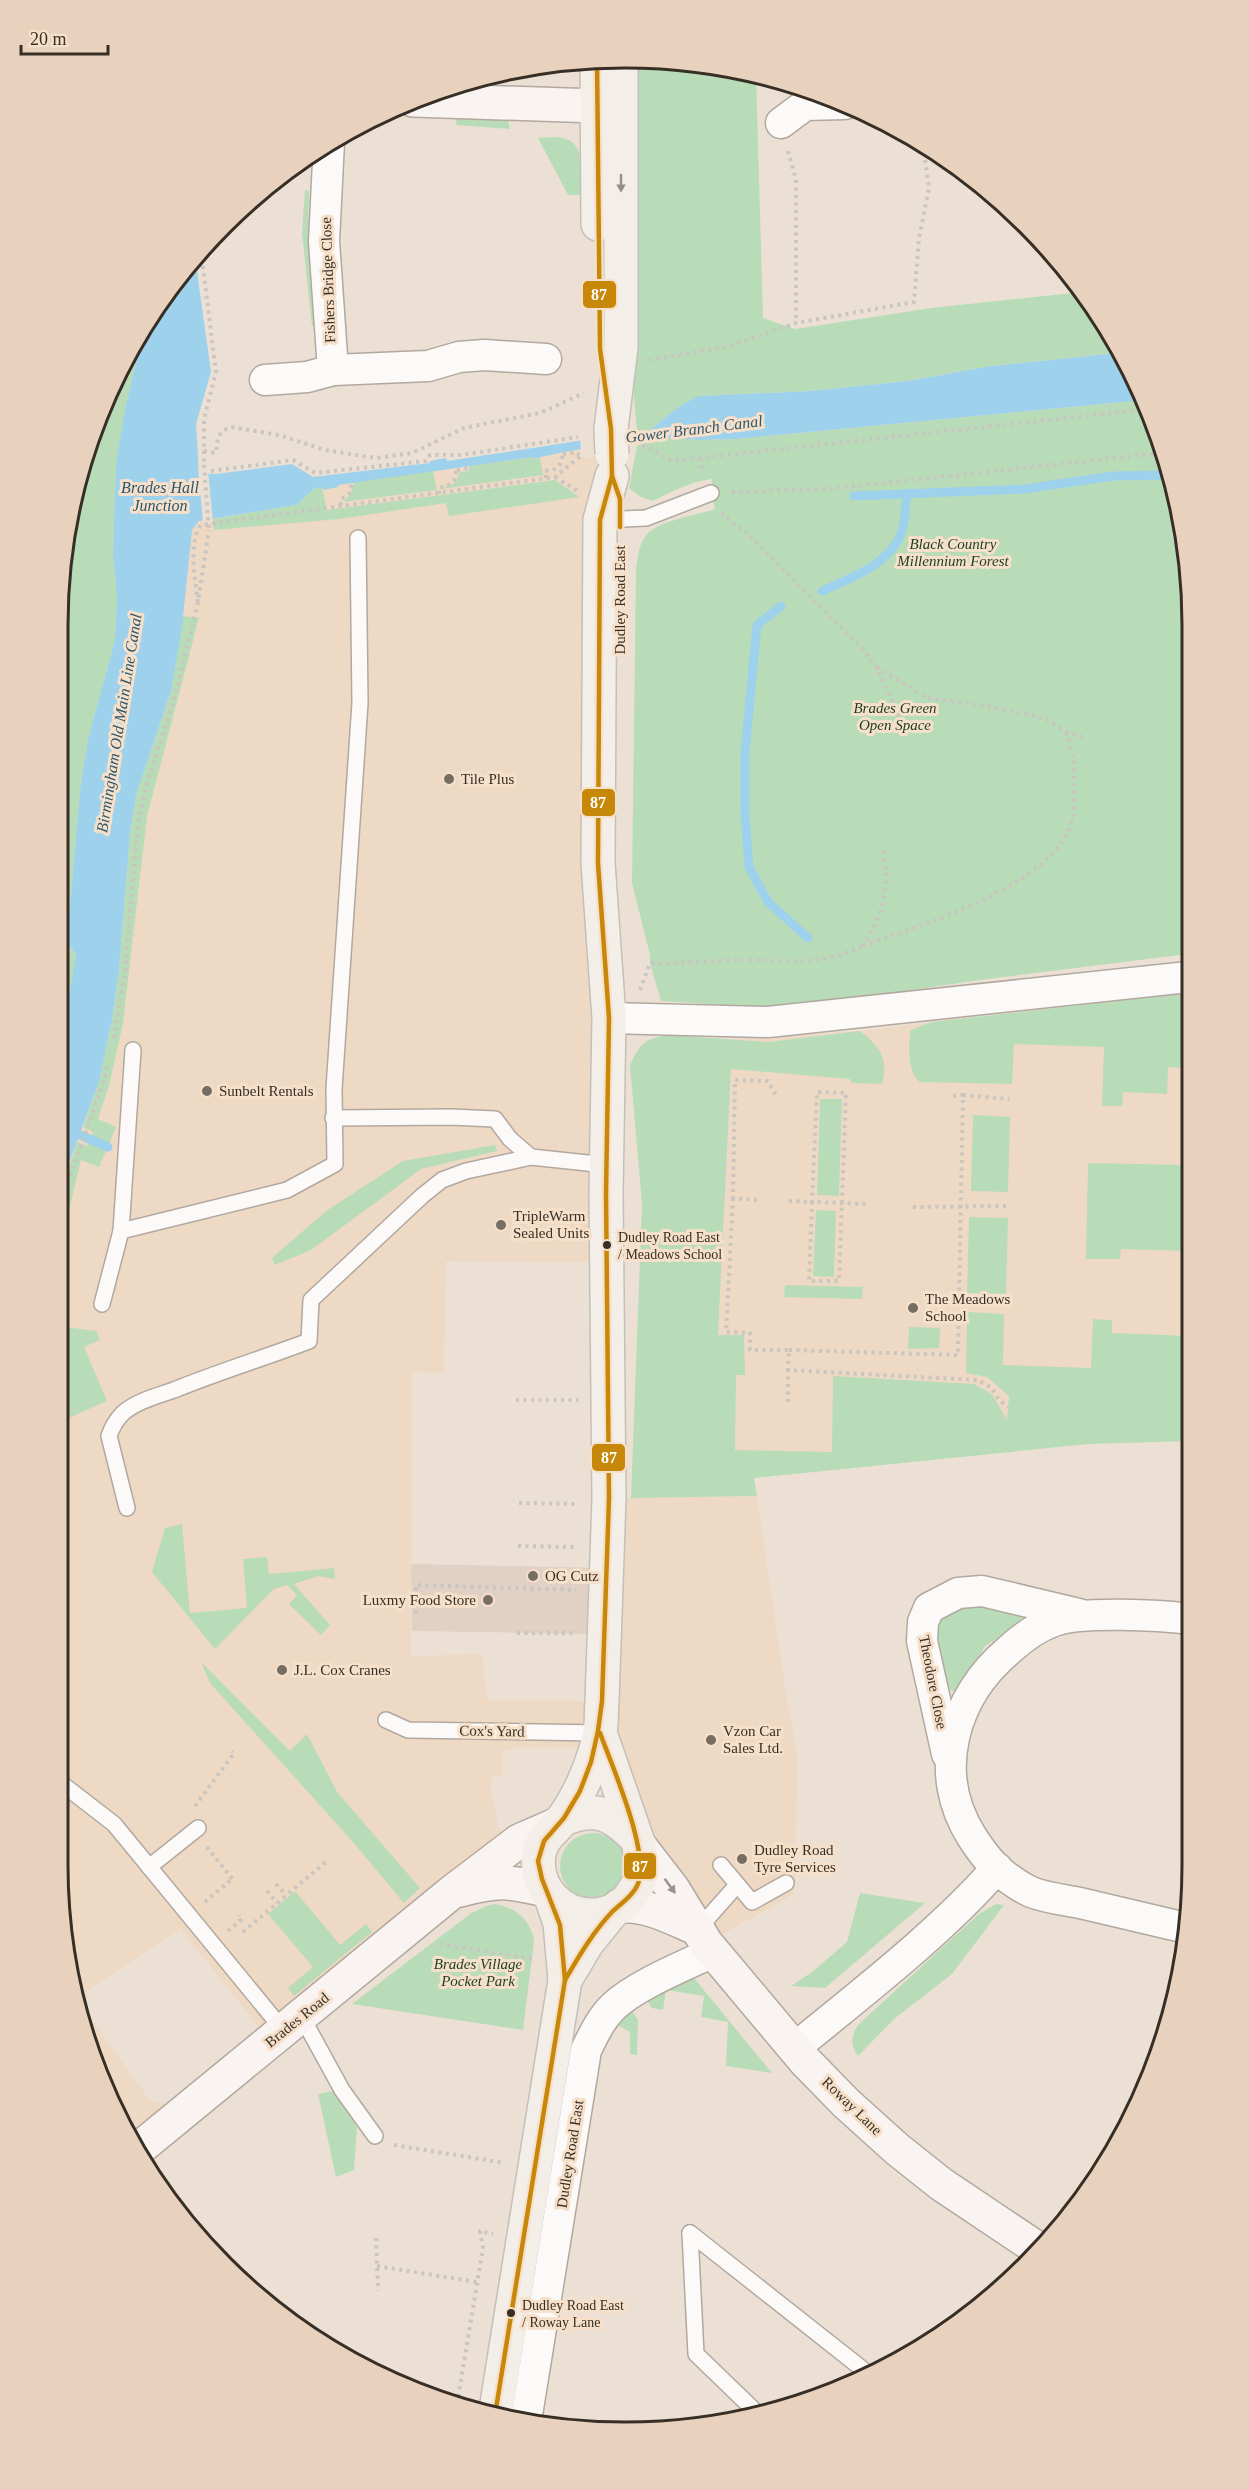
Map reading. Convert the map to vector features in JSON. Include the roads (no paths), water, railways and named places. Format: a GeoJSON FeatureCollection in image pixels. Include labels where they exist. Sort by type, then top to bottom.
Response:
{"type":"FeatureCollection","features":[{"type":"Feature","properties":{"kind":"main road"},"geometry":{"type":"LineString","coordinates":[[609,68],[609,115]]}},
{"type":"Feature","properties":{"kind":"main road","name":"Dudley Road East"},"geometry":{"type":"LineString","coordinates":[[496,2407],[565,1980],[560,1923],[539,1873],[539,1852],[546,1835],[560,1822],[581,1788],[600,1732],[609,1498],[606,1165],[619,1018],[607,974],[598,863],[602,511],[620,499],[600,349],[609,115],[619,68]]}},
{"type":"Feature","properties":{"kind":"main road","name":"Dudley Road East"},"geometry":{"type":"LineString","coordinates":[[599,69],[609,115],[619,363],[613,452]]}},
{"type":"Feature","properties":{"kind":"main road","name":"Dudley Road East"},"geometry":{"type":"LineString","coordinates":[[565,1980],[587,1943],[616,1908],[627,1901],[637,1886],[642,1872],[637,1841],[600,1732]]}},
{"type":"Feature","properties":{"kind":"main road"},"geometry":{"type":"LineString","coordinates":[[560,1822],[580,1812],[600,1812],[616,1819],[637,1841]]}},
{"type":"Feature","properties":{"kind":"main road"},"geometry":{"type":"LineString","coordinates":[[548,1894],[555,1902],[571,1912],[596,1916],[616,1908]]}},
{"type":"Feature","properties":{"kind":"street"},"geometry":{"type":"LineString","coordinates":[[433,102],[609,115]]}},
{"type":"Feature","properties":{"kind":"street"},"geometry":{"type":"LineString","coordinates":[[781,123],[805,105],[824,105]]}},
{"type":"Feature","properties":{"kind":"street","name":"Fishers Bridge Close"},"geometry":{"type":"LineString","coordinates":[[323,156],[324,241],[333,370]]}},
{"type":"Feature","properties":{"kind":"street"},"geometry":{"type":"LineString","coordinates":[[265,380],[307,377],[333,370],[428,366],[459,357],[484,355],[546,359]]}},
{"type":"Feature","properties":{"kind":"street"},"geometry":{"type":"LineString","coordinates":[[619,1018],[768,1022],[1181,978]]}},
{"type":"Feature","properties":{"kind":"street","name":"Theodore Close"},"geometry":{"type":"LineString","coordinates":[[1088,1616],[982,1592],[958,1593],[929,1608],[923,1622],[922,1641],[955,1798],[965,1825],[983,1854],[1003,1874],[1032,1892],[1178,1926]]}},
{"type":"Feature","properties":{"kind":"street","name":"Theodore Close"},"geometry":{"type":"LineString","coordinates":[[952,1778],[953,1739],[961,1712],[974,1686],[1000,1657],[1026,1635],[1055,1620],[1088,1616],[1181,1618]]}},
{"type":"Feature","properties":{"kind":"street","name":"Brades Road"},"geometry":{"type":"LineString","coordinates":[[143,2145],[453,1892],[519,1841],[560,1822]]}},
{"type":"Feature","properties":{"kind":"street","name":"Roway Lane"},"geometry":{"type":"LineString","coordinates":[[637,1841],[673,1889],[706,1940],[796,2047],[805,2061],[846,2103],[897,2149],[941,2184],[1031,2244]]}},
{"type":"Feature","properties":{"kind":"street"},"geometry":{"type":"LineString","coordinates":[[796,2047],[977,1891],[997,1868]]}},
{"type":"Feature","properties":{"kind":"street","name":"Brades Road"},"geometry":{"type":"LineString","coordinates":[[453,1892],[488,1883],[510,1882],[548,1894]]}},
{"type":"Feature","properties":{"kind":"street","name":"Roway Lane"},"geometry":{"type":"LineString","coordinates":[[616,1908],[639,1906],[650,1909],[706,1940]]}},
{"type":"Feature","properties":{"kind":"street","name":"Dudley Road East"},"geometry":{"type":"LineString","coordinates":[[527,2413],[586,2049],[598,2025],[615,2005],[652,1982],[706,1940]]}},
{"type":"Feature","properties":{"kind":"lane"},"geometry":{"type":"LineString","coordinates":[[602,511],[645,518],[711,493]]}},
{"type":"Feature","properties":{"kind":"lane"},"geometry":{"type":"LineString","coordinates":[[121,1231],[287,1190],[335,1164],[333,1118],[360,703],[358,538]]}},
{"type":"Feature","properties":{"kind":"lane"},"geometry":{"type":"LineString","coordinates":[[102,1304],[121,1231],[133,1050]]}},
{"type":"Feature","properties":{"kind":"lane"},"geometry":{"type":"LineString","coordinates":[[333,1118],[495,1119],[510,1139],[531,1157]]}},
{"type":"Feature","properties":{"kind":"lane"},"geometry":{"type":"LineString","coordinates":[[127,1508],[109,1436],[113,1425],[124,1413],[136,1404],[202,1378],[309,1341],[311,1300],[442,1179],[465,1171],[531,1157],[606,1165]]}},
{"type":"Feature","properties":{"kind":"lane","name":"Cox's Yard"},"geometry":{"type":"LineString","coordinates":[[386,1720],[408,1730],[600,1732]]}},
{"type":"Feature","properties":{"kind":"lane"},"geometry":{"type":"LineString","coordinates":[[68,1788],[114,1824],[149,1867],[293,2024],[375,2136]]}},
{"type":"Feature","properties":{"kind":"lane"},"geometry":{"type":"LineString","coordinates":[[149,1867],[198,1828]]}},
{"type":"Feature","properties":{"kind":"lane"},"geometry":{"type":"LineString","coordinates":[[721,1865],[752,1902],[786,1883]]}},
{"type":"Feature","properties":{"kind":"lane"},"geometry":{"type":"LineString","coordinates":[[706,1940],[737,1885]]}},
{"type":"Feature","properties":{"kind":"lane"},"geometry":{"type":"LineString","coordinates":[[751,2407],[696,2354],[690,2233],[862,2368]]}},
{"type":"Feature","properties":{"kind":"water"},"geometry":{"type":"Polygon","coordinates":[[[197,268],[211,372],[196,424],[199,473],[216,474],[292,464],[313,477],[430,463],[430,461],[446,458],[447,461],[650,430],[677,408],[698,396],[811,391],[907,381],[991,366],[1111,354],[1134,401],[736,439],[700,440],[660,437],[533,459],[533,457],[338,485],[338,487],[323,490],[322,487],[315,488],[296,505],[199,521],[192,530],[182,627],[171,691],[136,795],[130,833],[119,970],[112,1020],[99,1082],[68,1165],[68,1001],[76,955],[68,943],[68,929],[80,790],[88,739],[115,640],[117,597],[113,555],[115,489],[117,456],[138,353],[161,315],[197,268]]]}},
{"type":"Feature","properties":{"kind":"waterway"},"geometry":{"type":"LineString","coordinates":[[854,496],[1024,489],[1113,476],[1161,475]]}},
{"type":"Feature","properties":{"kind":"waterway"},"geometry":{"type":"LineString","coordinates":[[822,591],[880,561],[897,543],[904,522],[907,493]]}},
{"type":"Feature","properties":{"kind":"waterway"},"geometry":{"type":"LineString","coordinates":[[781,606],[757,625],[745,753],[745,814],[749,867],[768,902],[808,938]]}},
{"type":"Feature","properties":{"kind":"waterway"},"geometry":{"type":"LineString","coordinates":[[68,1130],[108,1147]]}},
{"type":"Feature","properties":{"kind":"place","name":"Tile Plus"},"geometry":{"type":"Point","coordinates":[449,779]}},
{"type":"Feature","properties":{"kind":"place","name":"Sunbelt Rentals"},"geometry":{"type":"Point","coordinates":[207,1091]}},
{"type":"Feature","properties":{"kind":"place","name":"TripleWarm Sealed Units"},"geometry":{"type":"Point","coordinates":[501,1225]}},
{"type":"Feature","properties":{"kind":"place","name":"Dudley Road East / Meadows School"},"geometry":{"type":"Point","coordinates":[607,1245]}},
{"type":"Feature","properties":{"kind":"place","name":"The Meadows School"},"geometry":{"type":"Point","coordinates":[913,1308]}},
{"type":"Feature","properties":{"kind":"place","name":"OG Cutz"},"geometry":{"type":"Point","coordinates":[533,1576]}},
{"type":"Feature","properties":{"kind":"place","name":"Luxmy Food Store"},"geometry":{"type":"Point","coordinates":[488,1600]}},
{"type":"Feature","properties":{"kind":"place","name":"J.L. Cox Cranes"},"geometry":{"type":"Point","coordinates":[282,1670]}},
{"type":"Feature","properties":{"kind":"place","name":"Vzon Car Sales Ltd."},"geometry":{"type":"Point","coordinates":[711,1740]}},
{"type":"Feature","properties":{"kind":"place","name":"Dudley Road Tyre Services"},"geometry":{"type":"Point","coordinates":[742,1859]}},
{"type":"Feature","properties":{"kind":"place","name":"Dudley Road East / Roway Lane"},"geometry":{"type":"Point","coordinates":[511,2313]}},
{"type":"Feature","properties":{"kind":"water label","name":"Gower Branch Canal"},"geometry":{"type":"Point","coordinates":[694,429]}},
{"type":"Feature","properties":{"kind":"water label","name":"Brades Hall Junction"},"geometry":{"type":"Point","coordinates":[160,496]}},
{"type":"Feature","properties":{"kind":"water label","name":"Birmingham Old Main Line Canal"},"geometry":{"type":"Point","coordinates":[119,723]}},
{"type":"Feature","properties":{"kind":"park label","name":"Black Country Millennium Forest"},"geometry":{"type":"Point","coordinates":[953,552]}},
{"type":"Feature","properties":{"kind":"park label","name":"Brades Green Open Space"},"geometry":{"type":"Point","coordinates":[895,716]}},
{"type":"Feature","properties":{"kind":"park label","name":"Brades Village Pocket Park"},"geometry":{"type":"Point","coordinates":[478,1972]}}]}
